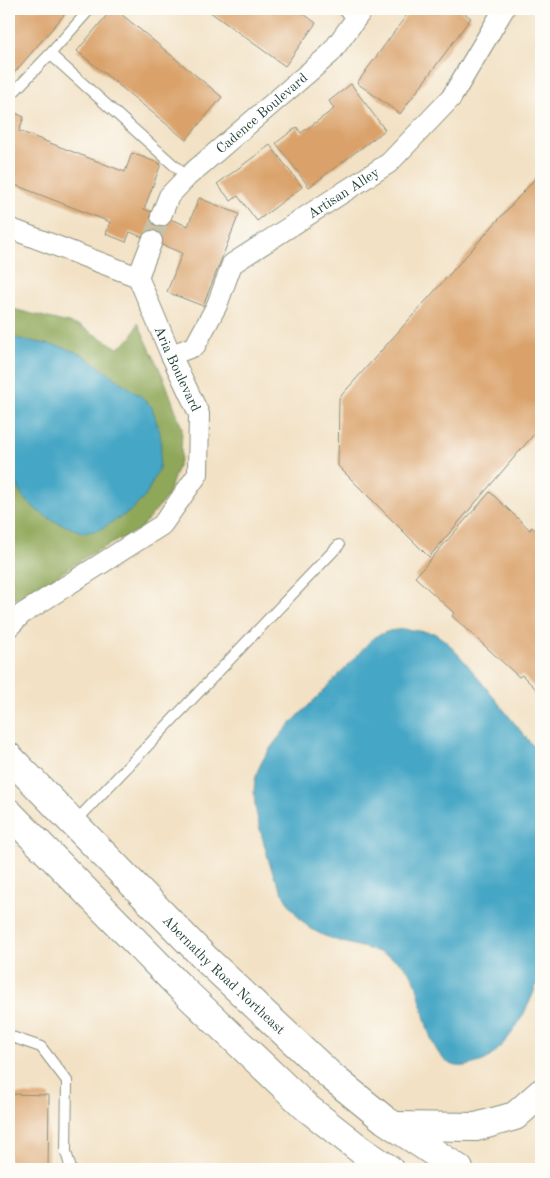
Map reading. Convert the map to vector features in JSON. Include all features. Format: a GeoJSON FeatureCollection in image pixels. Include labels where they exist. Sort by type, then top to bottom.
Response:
{"type":"FeatureCollection","features":[{"type":"Feature","properties":{"kind":"main road","name":"Abernathy Road Northeast"},"geometry":{"type":"LineString","coordinates":[[9,758],[207,960],[332,1078],[394,1126],[459,1169]]}},
{"type":"Feature","properties":{"kind":"main road"},"geometry":{"type":"LineString","coordinates":[[9,813],[180,987],[306,1107],[362,1151],[389,1169]]}},
{"type":"Feature","properties":{"kind":"main road"},"geometry":{"type":"LineString","coordinates":[[394,1126],[476,1127],[515,1116],[541,1093]]}},
{"type":"Feature","properties":{"kind":"street","name":"Artisan Alley"},"geometry":{"type":"LineString","coordinates":[[171,355],[195,346],[217,305],[232,264],[389,163],[451,98],[504,9]]}},
{"type":"Feature","properties":{"kind":"street","name":"Cadence Boulevard"},"geometry":{"type":"LineString","coordinates":[[161,216],[169,196],[187,177],[330,54],[353,12]]}},
{"type":"Feature","properties":{"kind":"street"},"geometry":{"type":"LineString","coordinates":[[9,228],[138,277],[152,241]]}},
{"type":"Feature","properties":{"kind":"street","name":"Aria Boulevard"},"geometry":{"type":"LineString","coordinates":[[9,627],[22,614],[162,525],[198,474],[199,414],[171,355],[138,277]]}},
{"type":"Feature","properties":{"kind":"lane"},"geometry":{"type":"LineString","coordinates":[[10,96],[90,9]]}},
{"type":"Feature","properties":{"kind":"lane"},"geometry":{"type":"LineString","coordinates":[[50,54],[187,177]]}},
{"type":"Feature","properties":{"kind":"lane"},"geometry":{"type":"LineString","coordinates":[[74,824],[339,544]]}},
{"type":"Feature","properties":{"kind":"lane"},"geometry":{"type":"LineString","coordinates":[[9,1036],[40,1047],[67,1082],[66,1152],[71,1169]]}},
{"type":"Feature","properties":{"kind":"green space"},"geometry":{"type":"Polygon","coordinates":[[[9,308],[80,326],[118,348],[132,337],[138,323],[165,381],[182,428],[181,458],[167,497],[140,529],[89,555],[40,587],[9,602],[9,308]]]}},
{"type":"Feature","properties":{"kind":"water"},"geometry":{"type":"Polygon","coordinates":[[[9,337],[63,347],[83,355],[143,398],[152,407],[160,433],[159,468],[145,497],[129,512],[99,530],[84,533],[56,522],[39,512],[22,496],[9,469],[9,337]]]}},
{"type":"Feature","properties":{"kind":"water"},"geometry":{"type":"Polygon","coordinates":[[[404,629],[434,633],[447,642],[541,756],[541,969],[534,992],[516,1028],[489,1058],[470,1065],[456,1066],[445,1060],[437,1050],[430,1037],[415,981],[405,967],[378,952],[323,935],[306,925],[299,917],[280,888],[271,867],[260,830],[254,800],[255,781],[259,769],[265,756],[284,732],[374,637],[389,631],[404,629]]]}},
{"type":"Feature","properties":{"kind":"building"},"geometry":{"type":"Polygon","coordinates":[[[9,9],[69,9],[9,79],[9,9]]]}},
{"type":"Feature","properties":{"kind":"building"},"geometry":{"type":"Polygon","coordinates":[[[112,9],[115,9],[222,97],[186,140],[77,51],[112,9]]]}},
{"type":"Feature","properties":{"kind":"building"},"geometry":{"type":"Polygon","coordinates":[[[206,9],[297,9],[316,23],[285,66],[206,9]]]}},
{"type":"Feature","properties":{"kind":"building"},"geometry":{"type":"Polygon","coordinates":[[[411,9],[458,9],[471,18],[400,114],[357,83],[411,9]]]}},
{"type":"Feature","properties":{"kind":"building"},"geometry":{"type":"Polygon","coordinates":[[[351,84],[385,130],[309,187],[276,143],[297,127],[301,133],[334,109],[329,101],[351,84]]]}},
{"type":"Feature","properties":{"kind":"building"},"geometry":{"type":"Polygon","coordinates":[[[9,110],[24,117],[19,131],[125,172],[132,153],[161,164],[144,209],[188,226],[199,198],[239,214],[203,306],[167,292],[182,253],[130,232],[126,242],[106,234],[110,222],[15,185],[9,200],[9,110]]]}},
{"type":"Feature","properties":{"kind":"building"},"geometry":{"type":"Polygon","coordinates":[[[270,145],[302,187],[257,221],[238,196],[231,201],[217,184],[270,145]]]}},
{"type":"Feature","properties":{"kind":"building"},"geometry":{"type":"Polygon","coordinates":[[[541,172],[541,426],[429,557],[338,466],[339,398],[541,172]]]}},
{"type":"Feature","properties":{"kind":"building"},"geometry":{"type":"Polygon","coordinates":[[[490,492],[530,530],[532,527],[541,535],[541,694],[522,675],[519,677],[452,616],[454,613],[415,577],[490,492]]]}},
{"type":"Feature","properties":{"kind":"building"},"geometry":{"type":"Polygon","coordinates":[[[9,1094],[49,1095],[48,1169],[9,1169],[9,1094]]]}},
{"type":"Feature","properties":{"kind":"tunnel"},"geometry":{"type":"LineString","coordinates":[[152,241],[161,216]]}}]}
